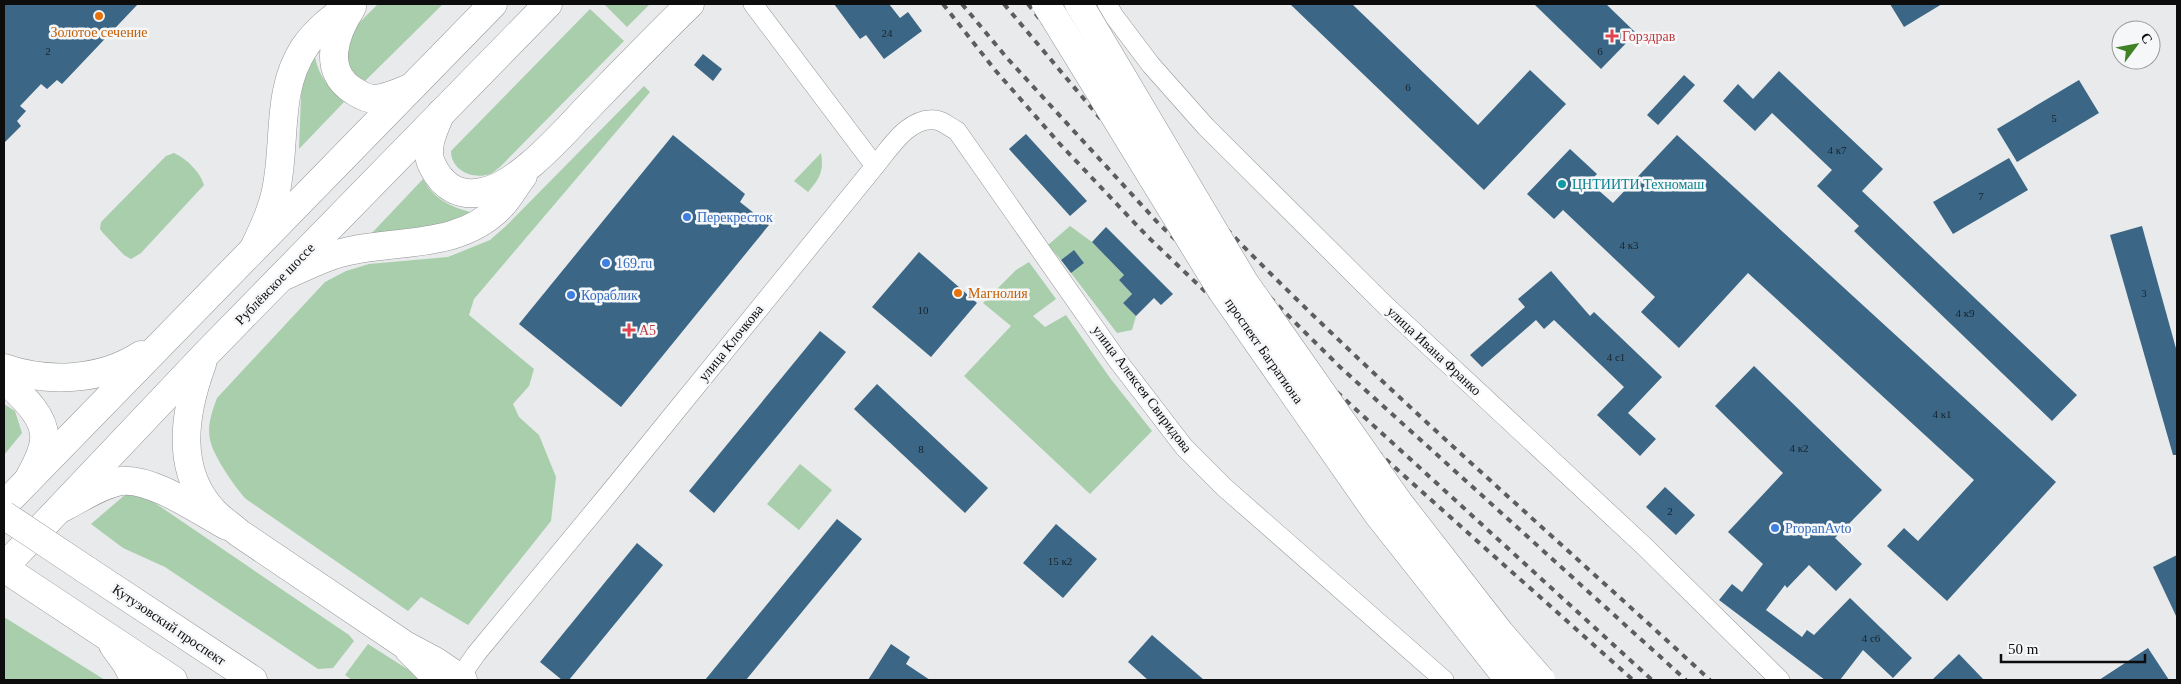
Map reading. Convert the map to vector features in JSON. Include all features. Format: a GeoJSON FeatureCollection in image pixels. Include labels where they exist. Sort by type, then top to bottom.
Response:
{"type":"FeatureCollection","features":[{"type":"Feature","properties":{"kind":"main road"},"geometry":{"type":"LineString","coordinates":[[353,4],[340,25],[335,43],[333,62],[338,75],[346,87],[362,97],[375,99],[393,95],[412,87]]}},
{"type":"Feature","properties":{"kind":"main road"},"geometry":{"type":"LineString","coordinates":[[252,250],[266,225],[273,204],[278,179],[285,97],[290,75],[304,49],[322,27],[353,4]]}},
{"type":"Feature","properties":{"kind":"main road"},"geometry":{"type":"LineString","coordinates":[[4,506],[161,342],[493,4]]}},
{"type":"Feature","properties":{"kind":"main road","name":"Рублёвское шоссе"},"geometry":{"type":"LineString","coordinates":[[4,568],[205,356],[548,4]]}},
{"type":"Feature","properties":{"kind":"main road"},"geometry":{"type":"LineString","coordinates":[[441,113],[432,131],[429,148],[431,164],[438,177],[446,185],[458,192],[471,194],[484,192],[512,179],[533,162],[690,4]]}},
{"type":"Feature","properties":{"kind":"main road","name":"проспект Багратиона"},"geometry":{"type":"LineString","coordinates":[[1046,4],[1222,292],[1377,513],[1509,680]]}},
{"type":"Feature","properties":{"kind":"main road","name":"проспект Багратиона"},"geometry":{"type":"LineString","coordinates":[[1079,4],[1244,282],[1399,503],[1500,633],[1541,680]]}},
{"type":"Feature","properties":{"kind":"main road"},"geometry":{"type":"LineString","coordinates":[[282,277],[324,258],[351,250],[444,239],[467,231],[500,207],[533,162]]}},
{"type":"Feature","properties":{"kind":"main road"},"geometry":{"type":"LineString","coordinates":[[4,368],[39,377],[83,376],[110,370],[134,360],[161,342]]}},
{"type":"Feature","properties":{"kind":"main road"},"geometry":{"type":"LineString","coordinates":[[205,356],[191,393],[186,427],[187,457],[203,498],[215,512],[239,533]]}},
{"type":"Feature","properties":{"kind":"main road"},"geometry":{"type":"LineString","coordinates":[[4,380],[30,405],[40,420],[45,438],[41,454],[27,481]]}},
{"type":"Feature","properties":{"kind":"main road"},"geometry":{"type":"LineString","coordinates":[[60,509],[102,488],[121,482],[130,481],[149,485],[239,533],[453,679]]}},
{"type":"Feature","properties":{"kind":"main road","name":"Кутузовский проспект"},"geometry":{"type":"LineString","coordinates":[[4,514],[253,680]]}},
{"type":"Feature","properties":{"kind":"main road"},"geometry":{"type":"LineString","coordinates":[[4,568],[173,680]]}},
{"type":"Feature","properties":{"kind":"main road"},"geometry":{"type":"LineString","coordinates":[[106,636],[126,663],[135,680]]}},
{"type":"Feature","properties":{"kind":"street"},"geometry":{"type":"LineString","coordinates":[[753,4],[875,166]]}},
{"type":"Feature","properties":{"kind":"street","name":"улица Ивана Франко"},"geometry":{"type":"LineString","coordinates":[[1107,4],[1151,65],[1206,127],[1385,305],[1644,546],[1780,680]]}},
{"type":"Feature","properties":{"kind":"street","name":"улица Алексея Свиридова"},"geometry":{"type":"LineString","coordinates":[[875,166],[910,126],[924,120],[937,120],[957,131],[1113,353],[1184,447],[1225,488],[1444,680]]}},
{"type":"Feature","properties":{"kind":"street","name":"улица Клочкова"},"geometry":{"type":"LineString","coordinates":[[453,679],[476,654],[611,491],[875,166]]}},
{"type":"Feature","properties":{"kind":"green space"},"geometry":{"type":"Polygon","coordinates":[[[378,4],[443,4],[365,81],[358,77],[350,68],[345,37],[378,4]]]}},
{"type":"Feature","properties":{"kind":"green space"},"geometry":{"type":"Polygon","coordinates":[[[604,4],[650,4],[627,27],[604,4]]]}},
{"type":"Feature","properties":{"kind":"green space"},"geometry":{"type":"Polygon","coordinates":[[[590,9],[624,41],[500,167],[490,174],[483,176],[464,172],[455,163],[451,151],[590,9]]]}},
{"type":"Feature","properties":{"kind":"green space"},"geometry":{"type":"Polygon","coordinates":[[[315,57],[319,71],[326,82],[344,102],[299,149],[302,72],[310,58],[315,57]]]}},
{"type":"Feature","properties":{"kind":"green space"},"geometry":{"type":"Polygon","coordinates":[[[644,86],[650,92],[474,299],[469,315],[534,369],[529,386],[513,404],[519,417],[539,435],[556,477],[551,521],[468,625],[421,597],[408,611],[246,499],[225,471],[212,447],[209,435],[210,424],[217,398],[325,282],[346,271],[369,264],[448,257],[490,240],[644,86]]]}},
{"type":"Feature","properties":{"kind":"green space"},"geometry":{"type":"Polygon","coordinates":[[[174,153],[192,166],[204,185],[141,253],[131,259],[124,255],[103,233],[100,229],[101,222],[166,156],[174,153]]]}},
{"type":"Feature","properties":{"kind":"green space"},"geometry":{"type":"Polygon","coordinates":[[[821,153],[822,165],[820,174],[816,183],[808,192],[794,181],[821,153]]]}},
{"type":"Feature","properties":{"kind":"green space"},"geometry":{"type":"Polygon","coordinates":[[[423,179],[437,197],[455,207],[470,212],[451,225],[371,234],[423,179]]]}},
{"type":"Feature","properties":{"kind":"green space"},"geometry":{"type":"Polygon","coordinates":[[[1070,226],[1092,242],[1124,275],[1119,280],[1132,294],[1123,303],[1136,316],[1132,330],[1117,333],[1071,273],[1074,250],[1061,260],[1048,245],[1070,226]]]}},
{"type":"Feature","properties":{"kind":"green space"},"geometry":{"type":"Polygon","coordinates":[[[1029,262],[1056,299],[1033,316],[1045,327],[1066,315],[1110,378],[1152,431],[1090,494],[964,376],[1011,326],[983,303],[1016,270],[1029,262]]]}},
{"type":"Feature","properties":{"kind":"green space"},"geometry":{"type":"Polygon","coordinates":[[[4,404],[15,411],[22,433],[4,455],[4,404]]]}},
{"type":"Feature","properties":{"kind":"green space"},"geometry":{"type":"Polygon","coordinates":[[[800,464],[832,490],[799,530],[767,504],[800,464]]]}},
{"type":"Feature","properties":{"kind":"green space"},"geometry":{"type":"Polygon","coordinates":[[[126,494],[138,494],[149,499],[349,635],[354,641],[333,668],[318,669],[165,567],[123,548],[91,524],[126,494]]]}},
{"type":"Feature","properties":{"kind":"green space"},"geometry":{"type":"Polygon","coordinates":[[[4,617],[105,680],[4,680],[4,617]]]}},
{"type":"Feature","properties":{"kind":"green space"},"geometry":{"type":"Polygon","coordinates":[[[368,644],[415,674],[420,680],[352,680],[345,675],[368,644]]]}},
{"type":"Feature","properties":{"kind":"building"},"geometry":{"type":"Polygon","coordinates":[[[4,4],[138,4],[62,84],[57,80],[47,89],[41,84],[20,106],[26,111],[17,121],[21,126],[4,143],[4,4]]]}},
{"type":"Feature","properties":{"kind":"building"},"geometry":{"type":"Polygon","coordinates":[[[834,4],[889,4],[900,18],[908,12],[922,31],[884,59],[866,35],[860,39],[834,4]]]}},
{"type":"Feature","properties":{"kind":"building"},"geometry":{"type":"Polygon","coordinates":[[[1290,4],[1352,4],[1478,125],[1530,70],[1566,104],[1484,190],[1290,4]]]}},
{"type":"Feature","properties":{"kind":"building"},"geometry":{"type":"Polygon","coordinates":[[[1534,4],[1606,4],[1636,33],[1601,69],[1534,4]]]}},
{"type":"Feature","properties":{"kind":"building"},"geometry":{"type":"Polygon","coordinates":[[[1890,4],[1942,4],[1904,27],[1890,4]]]}},
{"type":"Feature","properties":{"kind":"building"},"geometry":{"type":"Polygon","coordinates":[[[703,54],[722,69],[713,81],[694,65],[703,54]]]}},
{"type":"Feature","properties":{"kind":"building"},"geometry":{"type":"Polygon","coordinates":[[[1779,71],[1883,169],[1862,191],[2077,395],[2052,421],[1854,231],[1859,226],[1817,186],[1832,170],[1772,113],[1755,131],[1723,101],[1738,84],[1753,99],[1779,71]]]}},
{"type":"Feature","properties":{"kind":"building"},"geometry":{"type":"Polygon","coordinates":[[[1684,75],[1695,85],[1658,125],[1647,115],[1684,75]]]}},
{"type":"Feature","properties":{"kind":"building"},"geometry":{"type":"Polygon","coordinates":[[[2079,80],[2099,113],[2017,162],[1997,129],[2079,80]]]}},
{"type":"Feature","properties":{"kind":"building"},"geometry":{"type":"Polygon","coordinates":[[[1026,134],[1087,201],[1070,216],[1009,149],[1026,134]]]}},
{"type":"Feature","properties":{"kind":"building"},"geometry":{"type":"Polygon","coordinates":[[[673,135],[745,194],[740,202],[769,225],[621,407],[519,324],[673,135]]]}},
{"type":"Feature","properties":{"kind":"building"},"geometry":{"type":"Polygon","coordinates":[[[1677,135],[2056,482],[1947,601],[1887,546],[1904,528],[1918,541],[1974,480],[1748,273],[1679,348],[1641,312],[1655,297],[1563,210],[1554,219],[1527,194],[1570,149],[1597,174],[1589,182],[1613,203],[1677,135]]]}},
{"type":"Feature","properties":{"kind":"building"},"geometry":{"type":"Polygon","coordinates":[[[2009,158],[2028,190],[1953,234],[1933,202],[2009,158]]]}},
{"type":"Feature","properties":{"kind":"building"},"geometry":{"type":"Polygon","coordinates":[[[2142,226],[2177,352],[2177,455],[2173,455],[2110,235],[2142,226]]]}},
{"type":"Feature","properties":{"kind":"building"},"geometry":{"type":"Polygon","coordinates":[[[1106,227],[1173,294],[1161,305],[1154,298],[1136,316],[1123,303],[1132,294],[1119,280],[1124,275],[1092,242],[1106,227]]]}},
{"type":"Feature","properties":{"kind":"building"},"geometry":{"type":"Polygon","coordinates":[[[1074,250],[1084,263],[1071,273],[1061,260],[1074,250]]]}},
{"type":"Feature","properties":{"kind":"building"},"geometry":{"type":"Polygon","coordinates":[[[919,252],[977,303],[931,357],[872,307],[919,252]]]}},
{"type":"Feature","properties":{"kind":"building"},"geometry":{"type":"Polygon","coordinates":[[[1551,271],[1590,316],[1594,312],[1662,377],[1628,413],[1656,439],[1640,456],[1597,415],[1624,387],[1554,320],[1544,329],[1536,320],[1482,367],[1470,355],[1525,307],[1518,299],[1551,271]]]}},
{"type":"Feature","properties":{"kind":"building"},"geometry":{"type":"Polygon","coordinates":[[[820,331],[846,352],[714,513],[689,491],[820,331]]]}},
{"type":"Feature","properties":{"kind":"building"},"geometry":{"type":"Polygon","coordinates":[[[1754,366],[1882,490],[1835,538],[1862,564],[1836,591],[1809,565],[1787,588],[1785,585],[1766,610],[1802,637],[1807,630],[1814,635],[1850,598],[1912,658],[1893,678],[1863,650],[1840,680],[1825,680],[1719,600],[1732,584],[1742,592],[1763,564],[1728,532],[1783,473],[1715,406],[1754,366]]]}},
{"type":"Feature","properties":{"kind":"building"},"geometry":{"type":"Polygon","coordinates":[[[877,384],[988,488],[965,513],[854,409],[877,384]]]}},
{"type":"Feature","properties":{"kind":"building"},"geometry":{"type":"Polygon","coordinates":[[[1665,487],[1695,515],[1676,535],[1646,507],[1665,487]]]}},
{"type":"Feature","properties":{"kind":"building"},"geometry":{"type":"Polygon","coordinates":[[[837,519],[862,539],[746,680],[705,680],[837,519]]]}},
{"type":"Feature","properties":{"kind":"building"},"geometry":{"type":"Polygon","coordinates":[[[1056,524],[1097,559],[1063,598],[1023,563],[1056,524]]]}},
{"type":"Feature","properties":{"kind":"building"},"geometry":{"type":"Polygon","coordinates":[[[637,543],[663,565],[569,680],[562,680],[540,662],[637,543]]]}},
{"type":"Feature","properties":{"kind":"building"},"geometry":{"type":"Polygon","coordinates":[[[2177,555],[2177,618],[2153,567],[2177,555]]]}},
{"type":"Feature","properties":{"kind":"building"},"geometry":{"type":"Polygon","coordinates":[[[1152,635],[1204,680],[1148,680],[1128,662],[1152,635]]]}},
{"type":"Feature","properties":{"kind":"building"},"geometry":{"type":"Polygon","coordinates":[[[891,644],[910,657],[906,664],[930,680],[868,680],[891,644]]]}},
{"type":"Feature","properties":{"kind":"building"},"geometry":{"type":"Polygon","coordinates":[[[2148,648],[2169,680],[2099,680],[2148,648]]]}},
{"type":"Feature","properties":{"kind":"building"},"geometry":{"type":"Polygon","coordinates":[[[1959,654],[1984,680],[1932,680],[1959,654]]]}},
{"type":"Feature","properties":{"kind":"railway"},"geometry":{"type":"LineString","coordinates":[[943,4],[995,70],[1059,143],[1147,236],[1317,398],[1633,680]]}},
{"type":"Feature","properties":{"kind":"railway"},"geometry":{"type":"LineString","coordinates":[[962,4],[1007,58],[1159,224],[1327,383],[1652,680]]}},
{"type":"Feature","properties":{"kind":"railway"},"geometry":{"type":"LineString","coordinates":[[1004,4],[1100,118],[1211,239],[1340,367],[1686,680]]}},
{"type":"Feature","properties":{"kind":"railway"},"geometry":{"type":"LineString","coordinates":[[1028,4],[1105,97],[1185,186],[1269,272],[1355,356],[1710,680]]}},
{"type":"Feature","properties":{"kind":"place","name":"Золотое сечение"},"geometry":{"type":"Point","coordinates":[99,16]}},
{"type":"Feature","properties":{"kind":"place","name":"Горздрав"},"geometry":{"type":"Point","coordinates":[1612,36]}},
{"type":"Feature","properties":{"kind":"place","name":"ЦНТИИТИ Техномаш"},"geometry":{"type":"Point","coordinates":[1562,184]}},
{"type":"Feature","properties":{"kind":"place","name":"Перекресток"},"geometry":{"type":"Point","coordinates":[687,217]}},
{"type":"Feature","properties":{"kind":"place","name":"169.ru"},"geometry":{"type":"Point","coordinates":[606,263]}},
{"type":"Feature","properties":{"kind":"place","name":"Магнолия"},"geometry":{"type":"Point","coordinates":[958,293]}},
{"type":"Feature","properties":{"kind":"place","name":"Кораблик"},"geometry":{"type":"Point","coordinates":[571,295]}},
{"type":"Feature","properties":{"kind":"place","name":"А5"},"geometry":{"type":"Point","coordinates":[629,330]}},
{"type":"Feature","properties":{"kind":"place","name":"PropanAvto"},"geometry":{"type":"Point","coordinates":[1775,528]}}]}
